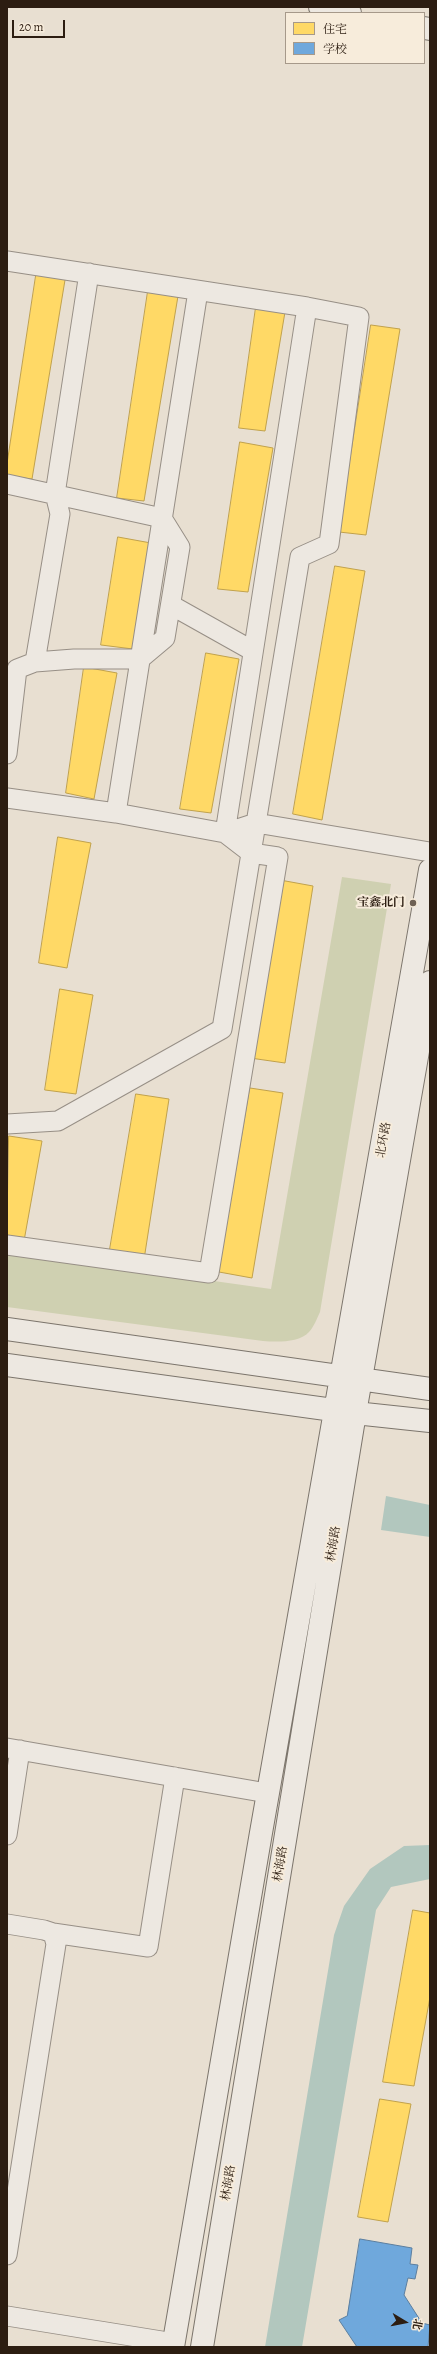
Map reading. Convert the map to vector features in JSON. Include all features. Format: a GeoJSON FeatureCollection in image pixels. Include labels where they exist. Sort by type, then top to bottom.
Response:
{"type":"FeatureCollection","features":[{"type":"Feature","properties":{"kind":"main road"},"geometry":{"type":"LineString","coordinates":[[320,7],[345,12]]}},
{"type":"Feature","properties":{"kind":"main road","name":"北环路"},"geometry":{"type":"LineString","coordinates":[[352,1379],[430,870]]}},
{"type":"Feature","properties":{"kind":"main road","name":"北环路"},"geometry":{"type":"LineString","coordinates":[[352,1379],[430,982]]}},
{"type":"Feature","properties":{"kind":"main road"},"geometry":{"type":"LineString","coordinates":[[7,1329],[430,1389]]}},
{"type":"Feature","properties":{"kind":"main road"},"geometry":{"type":"LineString","coordinates":[[7,1365],[346,1412],[430,1421]]}},
{"type":"Feature","properties":{"kind":"main road","name":"林海路"},"geometry":{"type":"LineString","coordinates":[[174,2345],[268,1793],[352,1379]]}},
{"type":"Feature","properties":{"kind":"main road","name":"林海路"},"geometry":{"type":"LineString","coordinates":[[202,2347],[346,1412]]}},
{"type":"Feature","properties":{"kind":"street"},"geometry":{"type":"LineString","coordinates":[[7,261],[198,291],[307,306],[359,317],[329,544],[300,557],[222,1029],[58,1121],[7,1124]]}},
{"type":"Feature","properties":{"kind":"street"},"geometry":{"type":"LineString","coordinates":[[35,662],[60,514],[55,494],[89,273]]}},
{"type":"Feature","properties":{"kind":"street"},"geometry":{"type":"LineString","coordinates":[[116,813],[198,291]]}},
{"type":"Feature","properties":{"kind":"street"},"geometry":{"type":"LineString","coordinates":[[225,833],[307,306]]}},
{"type":"Feature","properties":{"kind":"street"},"geometry":{"type":"LineString","coordinates":[[7,484],[162,518],[180,548],[165,638],[140,659],[74,658],[35,662],[18,669],[7,754]]}},
{"type":"Feature","properties":{"kind":"street"},"geometry":{"type":"LineString","coordinates":[[171,605],[253,651]]}},
{"type":"Feature","properties":{"kind":"street"},"geometry":{"type":"LineString","coordinates":[[7,798],[116,813],[225,833],[256,824],[430,852]]}},
{"type":"Feature","properties":{"kind":"street"},"geometry":{"type":"LineString","coordinates":[[7,1245],[208,1273],[278,857],[251,853],[225,833]]}},
{"type":"Feature","properties":{"kind":"street"},"geometry":{"type":"LineString","coordinates":[[7,1836],[13,1749],[268,1793]]}},
{"type":"Feature","properties":{"kind":"street"},"geometry":{"type":"LineString","coordinates":[[7,1924],[44,1930],[53,1934],[148,1947],[175,1777]]}},
{"type":"Feature","properties":{"kind":"street"},"geometry":{"type":"LineString","coordinates":[[7,2255],[54,1960],[56,1944],[53,1934]]}},
{"type":"Feature","properties":{"kind":"street"},"geometry":{"type":"LineString","coordinates":[[7,2316],[174,2345]]}},
{"type":"Feature","properties":{"kind":"green space"},"geometry":{"type":"Polygon","coordinates":[[[342,877],[391,884],[320,1312],[311,1330],[305,1336],[294,1340],[263,1341],[7,1307],[7,1252],[271,1289],[342,877]]]}},
{"type":"Feature","properties":{"kind":"shaded area"},"geometry":{"type":"Polygon","coordinates":[[[386,1496],[430,1505],[430,1537],[381,1530],[386,1496]]]}},
{"type":"Feature","properties":{"kind":"shaded area"},"geometry":{"type":"Polygon","coordinates":[[[430,1845],[430,1879],[391,1887],[376,1910],[302,2347],[265,2347],[334,1935],[344,1906],[370,1869],[404,1846],[430,1845]]]}},
{"type":"Feature","properties":{"kind":"building: 住宅"},"geometry":{"type":"Polygon","coordinates":[[[37,269],[66,274],[32,479],[7,476],[7,464],[37,269]]]}},
{"type":"Feature","properties":{"kind":"building: 住宅"},"geometry":{"type":"Polygon","coordinates":[[[148,291],[178,296],[144,501],[117,498],[148,291]]]}},
{"type":"Feature","properties":{"kind":"building: 住宅"},"geometry":{"type":"Polygon","coordinates":[[[256,307],[285,312],[265,431],[239,428],[256,307]]]}},
{"type":"Feature","properties":{"kind":"building: 住宅"},"geometry":{"type":"Polygon","coordinates":[[[371,325],[400,329],[366,535],[339,532],[371,325]]]}},
{"type":"Feature","properties":{"kind":"building: 住宅"},"geometry":{"type":"Polygon","coordinates":[[[240,442],[273,448],[248,592],[218,589],[240,442]]]}},
{"type":"Feature","properties":{"kind":"building: 住宅"},"geometry":{"type":"Polygon","coordinates":[[[118,537],[151,543],[133,649],[101,645],[118,537]]]}},
{"type":"Feature","properties":{"kind":"building: 住宅"},"geometry":{"type":"Polygon","coordinates":[[[335,566],[365,571],[322,820],[293,814],[335,566]]]}},
{"type":"Feature","properties":{"kind":"building: 住宅"},"geometry":{"type":"Polygon","coordinates":[[[206,653],[239,659],[211,813],[180,809],[206,653]]]}},
{"type":"Feature","properties":{"kind":"building: 住宅"},"geometry":{"type":"Polygon","coordinates":[[[84,667],[117,673],[94,799],[66,793],[84,667]]]}},
{"type":"Feature","properties":{"kind":"building: 住宅"},"geometry":{"type":"Polygon","coordinates":[[[58,837],[91,843],[67,968],[39,963],[58,837]]]}},
{"type":"Feature","properties":{"kind":"building: 住宅"},"geometry":{"type":"Polygon","coordinates":[[[280,880],[313,886],[285,1063],[250,1058],[280,880]]]}},
{"type":"Feature","properties":{"kind":"building: 住宅"},"geometry":{"type":"Polygon","coordinates":[[[60,989],[93,995],[76,1094],[45,1090],[60,989]]]}},
{"type":"Feature","properties":{"kind":"building: 住宅"},"geometry":{"type":"Polygon","coordinates":[[[250,1088],[283,1093],[252,1278],[219,1272],[250,1088]]]}},
{"type":"Feature","properties":{"kind":"building: 住宅"},"geometry":{"type":"Polygon","coordinates":[[[136,1094],[169,1099],[143,1266],[108,1261],[136,1094]]]}},
{"type":"Feature","properties":{"kind":"building: 住宅"},"geometry":{"type":"Polygon","coordinates":[[[9,1136],[42,1141],[24,1241],[7,1238],[9,1136]]]}},
{"type":"Feature","properties":{"kind":"building: 住宅"},"geometry":{"type":"Polygon","coordinates":[[[413,1910],[430,1913],[430,1997],[414,2086],[383,2082],[413,1910]]]}},
{"type":"Feature","properties":{"kind":"building: 住宅"},"geometry":{"type":"Polygon","coordinates":[[[380,2099],[411,2104],[388,2222],[358,2217],[380,2099]]]}},
{"type":"Feature","properties":{"kind":"building: 学校"},"geometry":{"type":"Polygon","coordinates":[[[360,2239],[412,2248],[410,2264],[418,2265],[415,2279],[408,2278],[404,2295],[422,2323],[430,2325],[428,2347],[357,2347],[339,2320],[347,2316],[360,2239]]]}},
{"type":"Feature","properties":{"kind":"place","name":"宝鑫北门"},"geometry":{"type":"Point","coordinates":[413,903]}}]}
